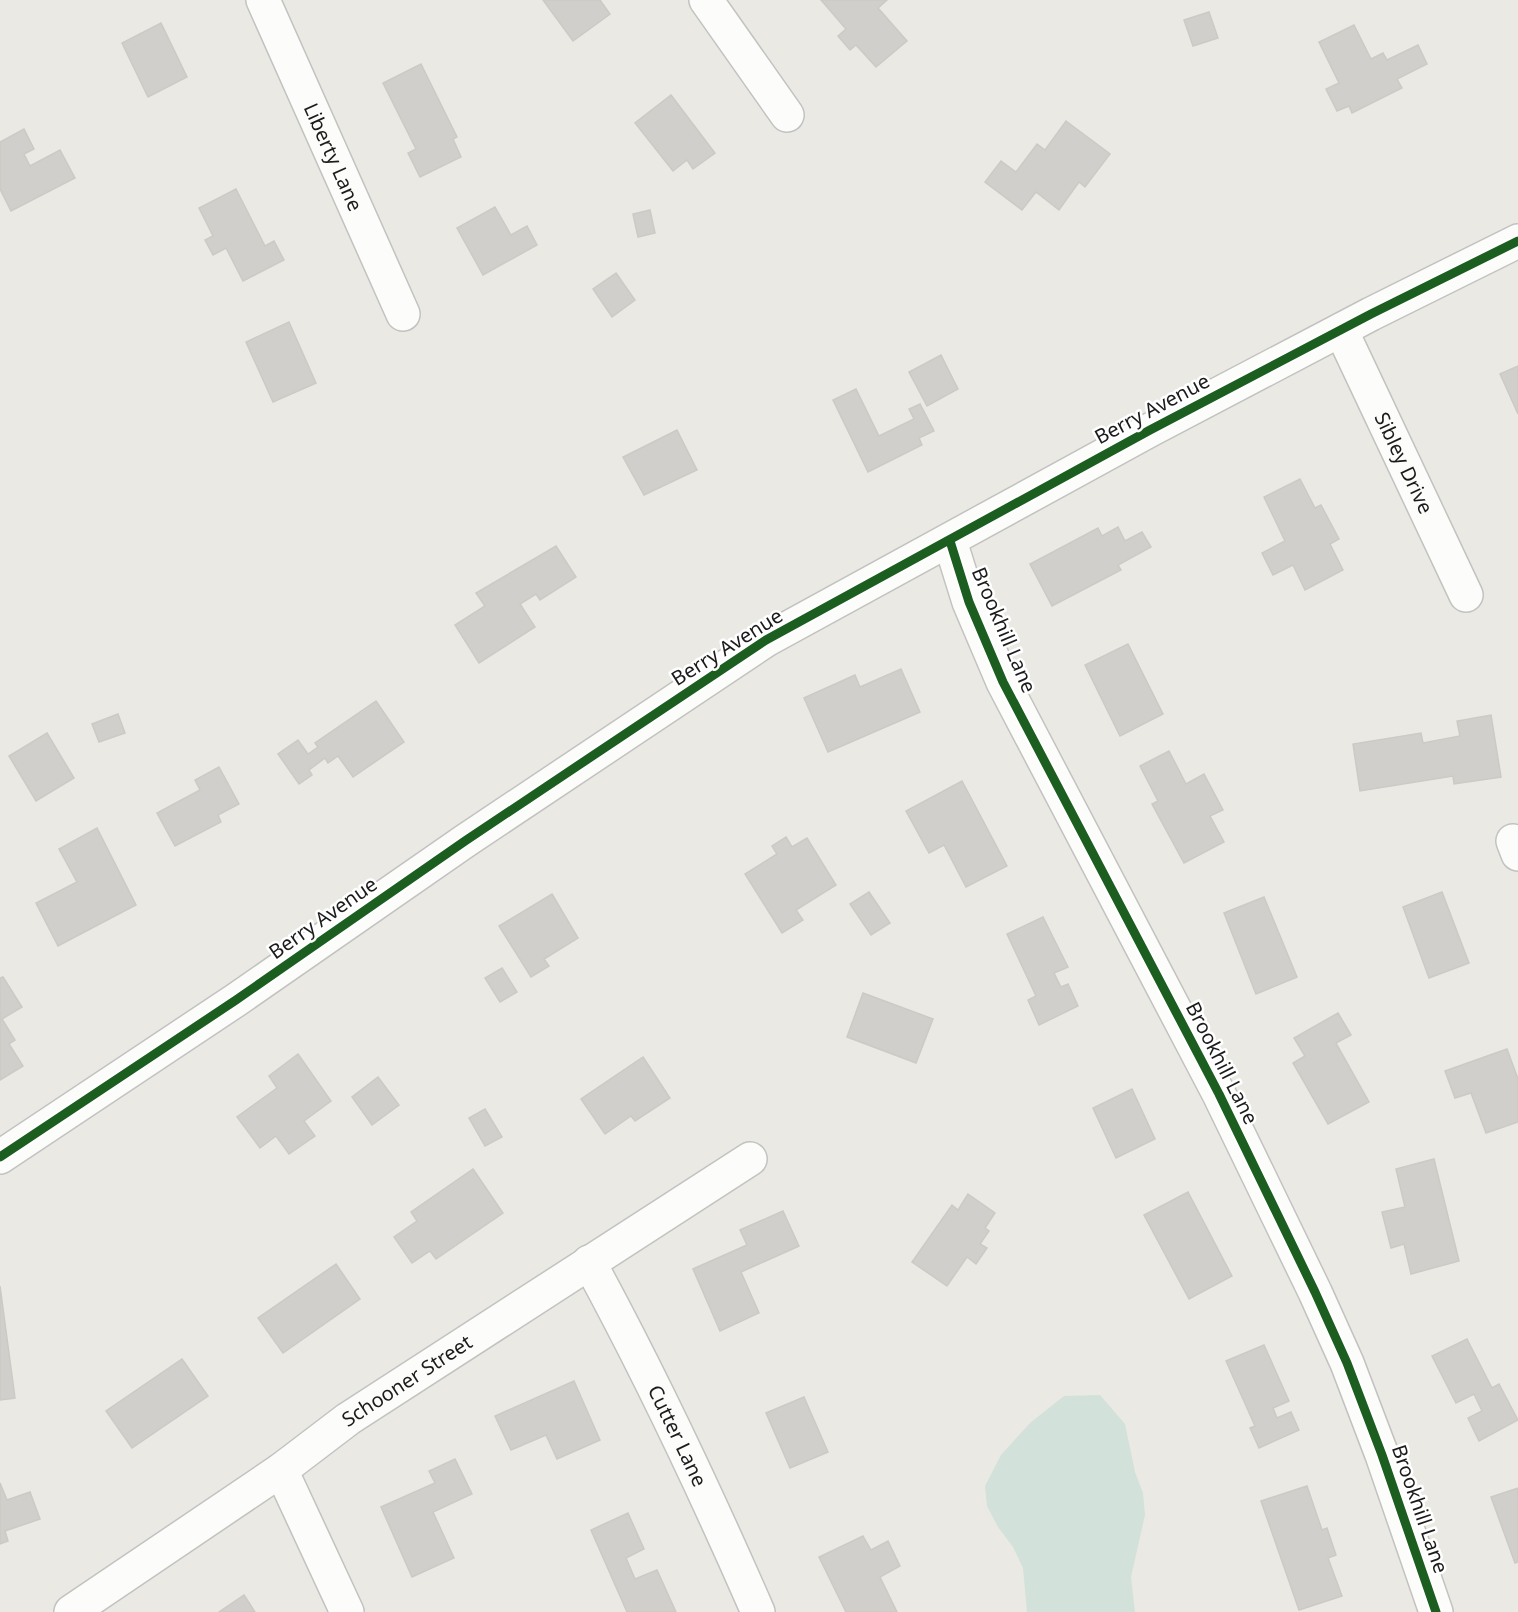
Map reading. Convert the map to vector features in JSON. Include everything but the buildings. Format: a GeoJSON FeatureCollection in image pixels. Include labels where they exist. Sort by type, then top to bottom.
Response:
{"type":"FeatureCollection","features":[{"type":"Feature","properties":{"kind":"street","name":"Liberty Lane"},"geometry":{"type":"LineString","coordinates":[[263,0],[403,314]]}},
{"type":"Feature","properties":{"kind":"street"},"geometry":{"type":"LineString","coordinates":[[706,0],[787,115]]}},
{"type":"Feature","properties":{"kind":"street","name":"Berry Avenue"},"geometry":{"type":"LineString","coordinates":[[0,1157],[236,1000],[465,841],[766,640],[1150,430],[1518,241]]}},
{"type":"Feature","properties":{"kind":"street","name":"Sibley Drive"},"geometry":{"type":"LineString","coordinates":[[1341,330],[1466,595]]}},
{"type":"Feature","properties":{"kind":"street","name":"Brookhill Lane"},"geometry":{"type":"LineString","coordinates":[[950,541],[969,602],[1003,682],[1219,1094],[1315,1292],[1347,1363],[1383,1455],[1436,1612]]}},
{"type":"Feature","properties":{"kind":"street","name":"Schooner Street"},"geometry":{"type":"LineString","coordinates":[[71,1612],[281,1470],[348,1419],[750,1159]]}},
{"type":"Feature","properties":{"kind":"street","name":"Cutter Lane"},"geometry":{"type":"LineString","coordinates":[[589,1262],[624,1327],[706,1494],[758,1612]]}},
{"type":"Feature","properties":{"kind":"street"},"geometry":{"type":"LineString","coordinates":[[281,1470],[347,1612]]}},
{"type":"Feature","properties":{"kind":"shaded area"},"geometry":{"type":"Polygon","coordinates":[[[1100,1395],[1125,1424],[1135,1472],[1143,1493],[1145,1515],[1131,1577],[1135,1612],[1027,1612],[1023,1568],[1013,1547],[998,1527],[987,1506],[985,1486],[1001,1455],[1030,1423],[1064,1396],[1100,1395]]]}},
{"type":"Feature","properties":{"kind":"cycle path"},"geometry":{"type":"LineString","coordinates":[[0,1157],[236,1000],[465,841],[766,640],[1150,430],[1371,314],[1518,241]]}},
{"type":"Feature","properties":{"kind":"cycle path"},"geometry":{"type":"LineString","coordinates":[[950,541],[969,602],[1003,682],[1219,1094],[1315,1292],[1347,1363],[1382,1455],[1436,1612]]}}]}
